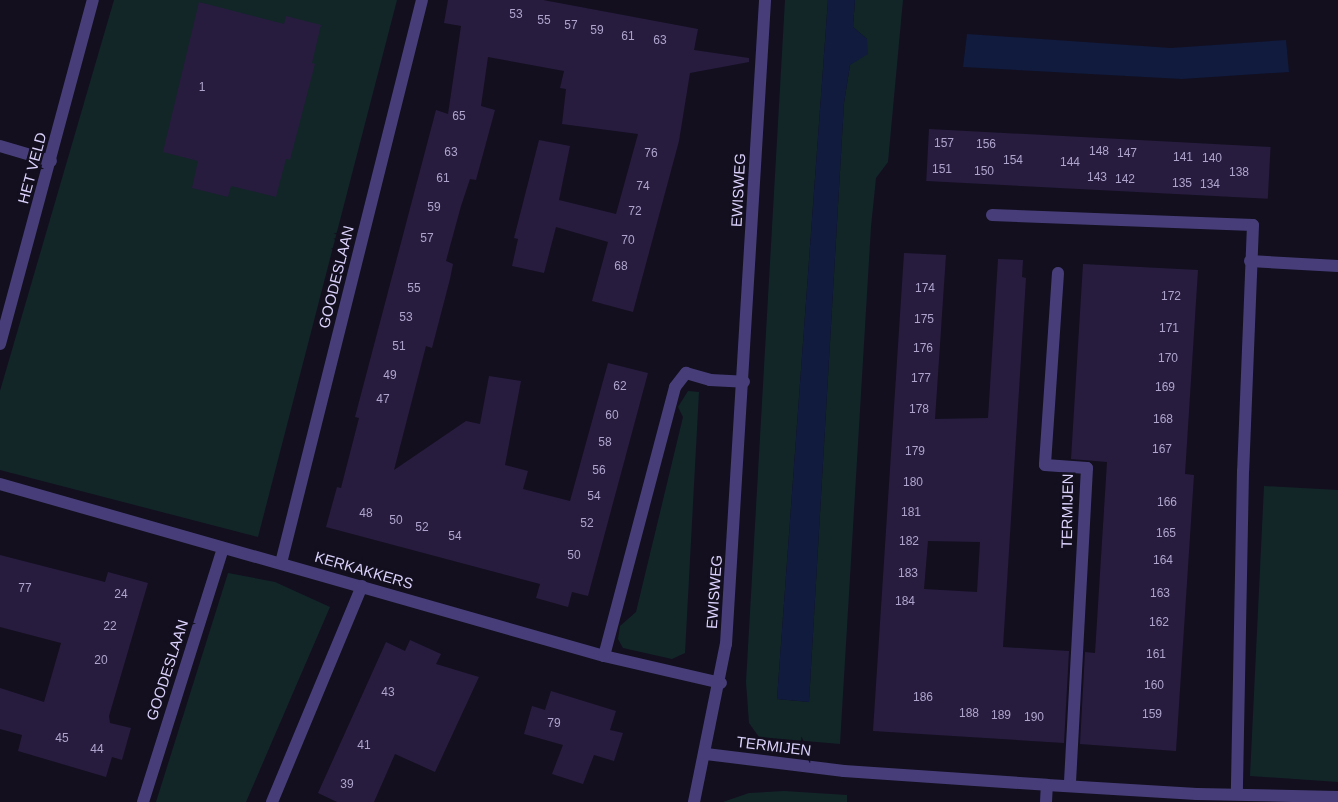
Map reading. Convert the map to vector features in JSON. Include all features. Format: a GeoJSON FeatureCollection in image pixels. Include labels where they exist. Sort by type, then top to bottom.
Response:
{"type":"FeatureCollection","features":[{"type":"Feature","properties":{"kind":"street","name":"HET VELD"},"geometry":{"type":"LineString","coordinates":[[0,344],[93,0]]}},
{"type":"Feature","properties":{"kind":"street","name":"GOODESLAAN"},"geometry":{"type":"LineString","coordinates":[[281,562],[422,0]]}},
{"type":"Feature","properties":{"kind":"street","name":"EWISWEG"},"geometry":{"type":"LineString","coordinates":[[694,802],[721,684],[726,644],[744,382],[765,0]]}},
{"type":"Feature","properties":{"kind":"street"},"geometry":{"type":"LineString","coordinates":[[0,146],[50,161]]}},
{"type":"Feature","properties":{"kind":"street"},"geometry":{"type":"LineString","coordinates":[[992,215],[1253,225],[1250,262],[1237,793]]}},
{"type":"Feature","properties":{"kind":"street"},"geometry":{"type":"LineString","coordinates":[[1250,262],[1338,266]]}},
{"type":"Feature","properties":{"kind":"street","name":"TERMIJEN"},"geometry":{"type":"LineString","coordinates":[[1058,273],[1046,465],[1088,468],[1070,786]]}},
{"type":"Feature","properties":{"kind":"street"},"geometry":{"type":"LineString","coordinates":[[604,656],[676,387],[686,373],[710,380],[744,382]]}},
{"type":"Feature","properties":{"kind":"street","name":"KERKAKKERS"},"geometry":{"type":"LineString","coordinates":[[0,484],[223,548],[281,562],[604,656],[721,684]]}},
{"type":"Feature","properties":{"kind":"street","name":"GOODESLAAN"},"geometry":{"type":"LineString","coordinates":[[143,802],[223,548]]}},
{"type":"Feature","properties":{"kind":"street"},"geometry":{"type":"LineString","coordinates":[[272,802],[362,586]]}},
{"type":"Feature","properties":{"kind":"street","name":"TERMIJEN"},"geometry":{"type":"LineString","coordinates":[[706,754],[844,771],[1047,785],[1197,794],[1237,793],[1338,797]]}},
{"type":"Feature","properties":{"kind":"street"},"geometry":{"type":"LineString","coordinates":[[1046,802],[1047,785]]}},
{"type":"Feature","properties":{"kind":"green space"},"geometry":{"type":"Polygon","coordinates":[[[114,0],[397,0],[258,537],[0,470],[0,391],[114,0]]]}},
{"type":"Feature","properties":{"kind":"green space"},"geometry":{"type":"Polygon","coordinates":[[[785,0],[828,0],[777,699],[809,702],[844,103],[850,65],[867,39],[853,27],[855,0],[903,0],[888,162],[876,178],[871,227],[840,744],[759,737],[749,723],[746,682],[785,0]]]}},
{"type":"Feature","properties":{"kind":"green space"},"geometry":{"type":"Polygon","coordinates":[[[688,391],[699,392],[685,653],[672,659],[623,648],[618,639],[620,626],[636,612],[683,417],[678,407],[688,391]]]}},
{"type":"Feature","properties":{"kind":"green space"},"geometry":{"type":"Polygon","coordinates":[[[1264,486],[1338,490],[1338,782],[1250,776],[1264,486]]]}},
{"type":"Feature","properties":{"kind":"green space"},"geometry":{"type":"Polygon","coordinates":[[[228,573],[275,582],[330,607],[246,802],[156,802],[228,573]]]}},
{"type":"Feature","properties":{"kind":"green space"},"geometry":{"type":"Polygon","coordinates":[[[784,791],[847,795],[847,802],[723,802],[749,793],[784,791]]]}},
{"type":"Feature","properties":{"kind":"water"},"geometry":{"type":"Polygon","coordinates":[[[828,0],[855,0],[853,27],[867,39],[868,54],[850,65],[844,103],[809,702],[777,699],[828,0]]]}},
{"type":"Feature","properties":{"kind":"water"},"geometry":{"type":"Polygon","coordinates":[[[967,34],[1171,48],[1286,40],[1289,72],[1182,79],[963,67],[967,34]]]}},
{"type":"Feature","properties":{"kind":"building"},"geometry":{"type":"Polygon","coordinates":[[[448,0],[543,0],[698,29],[694,50],[749,58],[749,62],[690,73],[679,141],[633,312],[592,301],[608,242],[556,227],[544,273],[512,266],[518,239],[514,238],[539,140],[570,146],[559,200],[616,214],[638,134],[562,124],[566,89],[560,88],[564,71],[488,57],[481,106],[495,110],[476,180],[470,179],[461,206],[446,261],[453,264],[450,279],[432,348],[426,346],[394,470],[466,421],[480,424],[489,376],[521,381],[505,465],[528,471],[523,489],[570,501],[608,363],[648,373],[588,596],[572,592],[568,607],[536,598],[540,584],[326,527],[337,487],[341,488],[359,418],[355,417],[436,110],[448,114],[461,26],[444,23],[448,0]]]}},
{"type":"Feature","properties":{"kind":"building"},"geometry":{"type":"Polygon","coordinates":[[[199,2],[284,24],[286,16],[321,25],[312,63],[315,64],[290,160],[286,159],[276,197],[231,186],[228,197],[192,188],[198,161],[163,152],[199,2]]]}},
{"type":"Feature","properties":{"kind":"building"},"geometry":{"type":"Polygon","coordinates":[[[929,129],[1271,147],[1268,199],[926,181],[929,129]]]}},
{"type":"Feature","properties":{"kind":"building"},"geometry":{"type":"Polygon","coordinates":[[[904,253],[946,255],[935,419],[988,418],[998,259],[1023,260],[1022,277],[1026,278],[1003,647],[1069,651],[1064,743],[873,731],[904,253]],[[928,541],[924,589],[977,592],[980,542],[928,541]]]}},
{"type":"Feature","properties":{"kind":"building"},"geometry":{"type":"Polygon","coordinates":[[[1083,264],[1198,270],[1185,474],[1194,475],[1176,751],[1080,744],[1085,652],[1095,653],[1107,462],[1071,459],[1083,264]]]}},
{"type":"Feature","properties":{"kind":"building"},"geometry":{"type":"Polygon","coordinates":[[[0,555],[105,582],[108,572],[148,583],[109,716],[110,723],[131,728],[122,760],[112,757],[106,777],[18,751],[22,735],[0,729],[0,688],[44,702],[61,643],[0,627],[0,555]]]}},
{"type":"Feature","properties":{"kind":"building"},"geometry":{"type":"Polygon","coordinates":[[[410,640],[441,654],[436,664],[479,677],[435,772],[395,754],[374,802],[337,802],[318,793],[386,642],[405,651],[410,640]]]}},
{"type":"Feature","properties":{"kind":"building"},"geometry":{"type":"Polygon","coordinates":[[[551,691],[616,711],[610,730],[623,733],[614,761],[594,755],[583,784],[552,774],[563,745],[524,734],[532,706],[545,710],[551,691]]]}}]}
